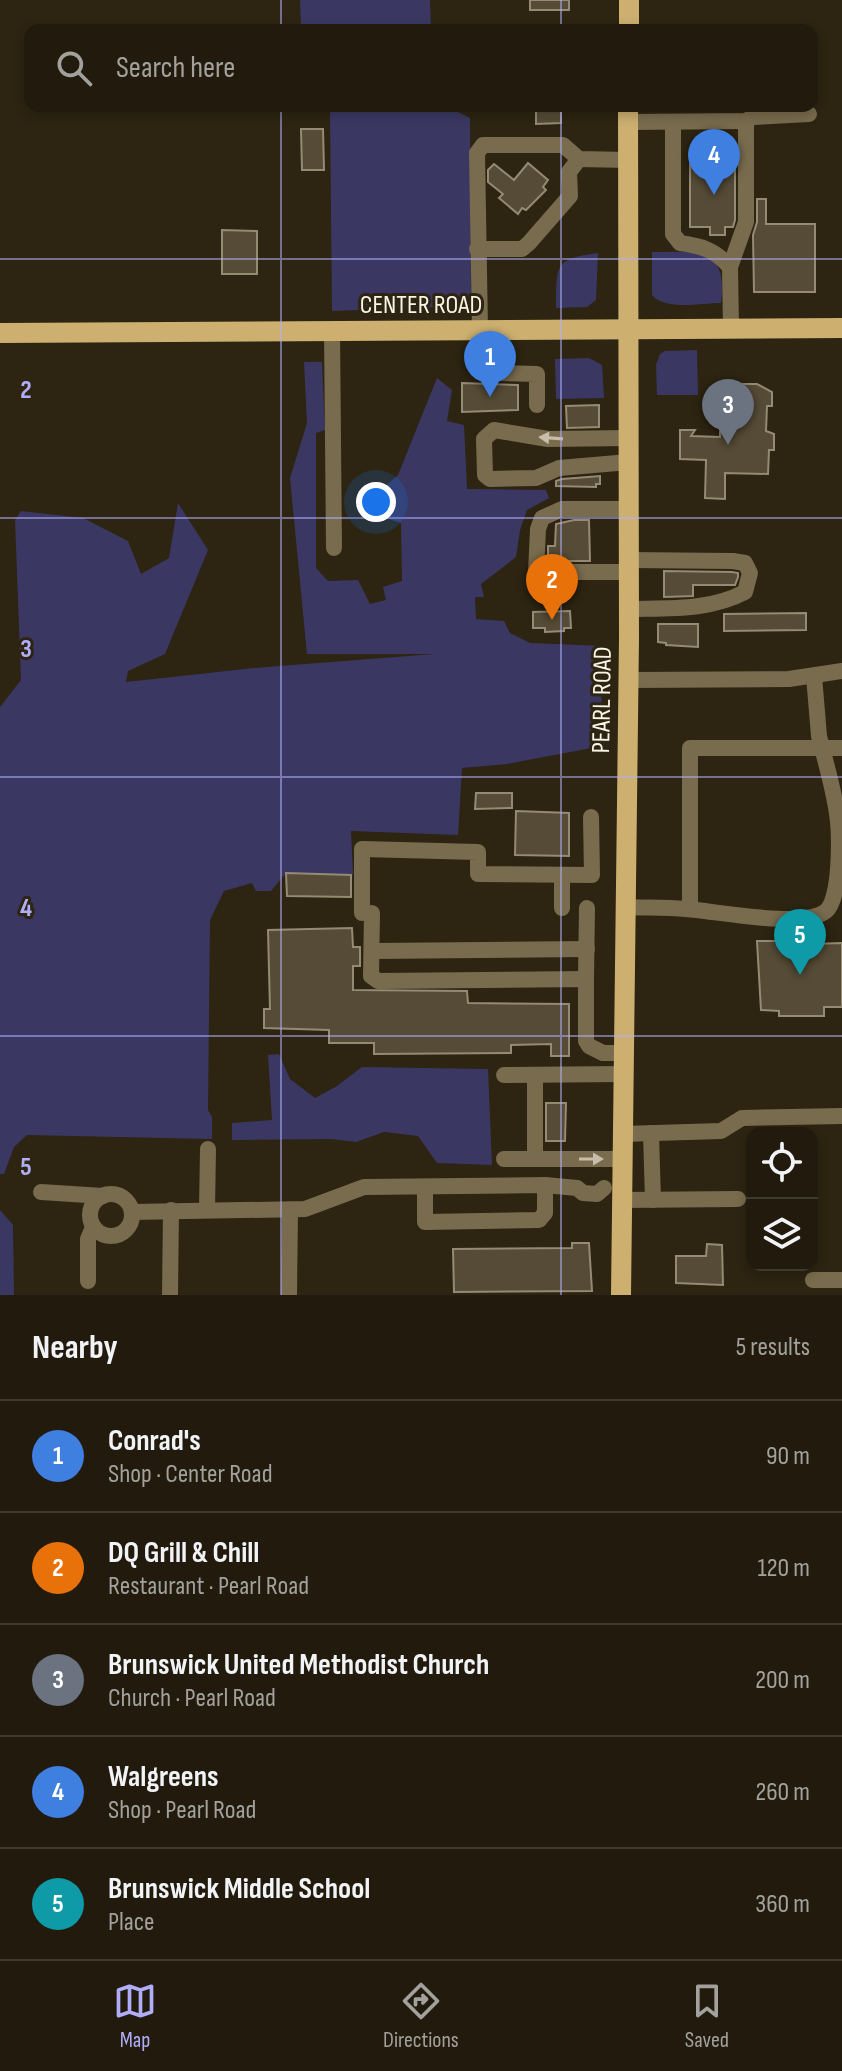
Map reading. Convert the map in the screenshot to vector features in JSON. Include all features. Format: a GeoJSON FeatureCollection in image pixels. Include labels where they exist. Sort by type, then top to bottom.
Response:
{"type":"FeatureCollection","features":[{"type":"Feature","properties":{"kind":"main road"},"geometry":{"type":"LineString","coordinates":[[629,0],[629,24]]}},
{"type":"Feature","properties":{"kind":"main road","name":"PEARL ROAD"},"geometry":{"type":"LineString","coordinates":[[621,1295],[616,1193],[622,1159],[629,680],[628,114]]}},
{"type":"Feature","properties":{"kind":"main road","name":"CENTER ROAD"},"geometry":{"type":"LineString","coordinates":[[0,333],[842,328]]}},
{"type":"Feature","properties":{"kind":"street"},"geometry":{"type":"LineString","coordinates":[[628,114],[673,122],[746,121],[753,117],[809,114]]}},
{"type":"Feature","properties":{"kind":"street"},"geometry":{"type":"LineString","coordinates":[[731,328],[730,267],[746,222],[746,121]]}},
{"type":"Feature","properties":{"kind":"street"},"geometry":{"type":"LineString","coordinates":[[673,122],[673,234],[680,243],[704,246],[718,253],[730,267]]}},
{"type":"Feature","properties":{"kind":"street"},"geometry":{"type":"LineString","coordinates":[[537,405],[537,374],[494,373],[477,249],[477,153],[483,145],[563,145],[579,159],[628,160]]}},
{"type":"Feature","properties":{"kind":"street"},"geometry":{"type":"LineString","coordinates":[[477,249],[522,249],[529,243],[570,196],[569,172],[579,159]]}},
{"type":"Feature","properties":{"kind":"street"},"geometry":{"type":"LineString","coordinates":[[332,330],[334,548]]}},
{"type":"Feature","properties":{"kind":"street"},"geometry":{"type":"LineString","coordinates":[[629,438],[548,439],[494,430],[484,439],[485,475],[490,479],[536,478],[559,468],[629,462]]}},
{"type":"Feature","properties":{"kind":"street"},"geometry":{"type":"LineString","coordinates":[[628,509],[562,509],[542,518],[538,529],[536,572],[733,561],[745,563],[750,573],[745,592],[726,602],[693,608],[628,609]]}},
{"type":"Feature","properties":{"kind":"street"},"geometry":{"type":"LineString","coordinates":[[629,680],[814,676],[842,671]]}},
{"type":"Feature","properties":{"kind":"street"},"geometry":{"type":"LineString","coordinates":[[624,907],[690,909],[725,915],[781,918],[816,916],[830,907],[838,862],[838,817],[819,736],[814,676]]}},
{"type":"Feature","properties":{"kind":"street"},"geometry":{"type":"LineString","coordinates":[[690,909],[690,748],[842,748]]}},
{"type":"Feature","properties":{"kind":"street"},"geometry":{"type":"LineString","coordinates":[[586,979],[378,981],[371,976],[372,951],[362,849],[478,852],[478,874],[592,875],[591,817]]}},
{"type":"Feature","properties":{"kind":"street"},"geometry":{"type":"LineString","coordinates":[[562,876],[562,908]]}},
{"type":"Feature","properties":{"kind":"street"},"geometry":{"type":"LineString","coordinates":[[587,908],[586,1041],[603,1053],[623,1053]]}},
{"type":"Feature","properties":{"kind":"street"},"geometry":{"type":"LineString","coordinates":[[372,951],[587,949]]}},
{"type":"Feature","properties":{"kind":"street"},"geometry":{"type":"LineString","coordinates":[[504,1075],[623,1074]]}},
{"type":"Feature","properties":{"kind":"street"},"geometry":{"type":"LineString","coordinates":[[538,1075],[538,1159]]}},
{"type":"Feature","properties":{"kind":"street"},"geometry":{"type":"LineString","coordinates":[[622,1134],[721,1131],[742,1118],[842,1116]]}},
{"type":"Feature","properties":{"kind":"street"},"geometry":{"type":"LineString","coordinates":[[651,1133],[653,1200]]}},
{"type":"Feature","properties":{"kind":"street"},"geometry":{"type":"LineString","coordinates":[[207,1210],[208,1149]]}},
{"type":"Feature","properties":{"kind":"street"},"geometry":{"type":"LineString","coordinates":[[504,1159],[622,1159]]}},
{"type":"Feature","properties":{"kind":"street"},"geometry":{"type":"LineString","coordinates":[[132,1212],[305,1209],[364,1187],[545,1185],[577,1188],[584,1183],[599,1183],[616,1193],[653,1200],[738,1199]]}},
{"type":"Feature","properties":{"kind":"street"},"geometry":{"type":"LineString","coordinates":[[425,1187],[425,1222],[539,1220],[545,1213],[545,1185]]}},
{"type":"Feature","properties":{"kind":"street"},"geometry":{"type":"LineString","coordinates":[[41,1192],[121,1197],[132,1212],[129,1225],[119,1235],[105,1235],[93,1227]]}},
{"type":"Feature","properties":{"kind":"street"},"geometry":{"type":"LineString","coordinates":[[88,1281],[88,1239],[93,1227],[91,1209],[103,1196]]}},
{"type":"Feature","properties":{"kind":"street"},"geometry":{"type":"LineString","coordinates":[[170,1295],[171,1210]]}},
{"type":"Feature","properties":{"kind":"street"},"geometry":{"type":"LineString","coordinates":[[289,1295],[290,1210]]}},
{"type":"Feature","properties":{"kind":"street"},"geometry":{"type":"LineString","coordinates":[[813,1280],[842,1280]]}},
{"type":"Feature","properties":{"kind":"shaded area"},"geometry":{"type":"Polygon","coordinates":[[[300,0],[430,0],[431,24],[301,24],[300,0]]]}},
{"type":"Feature","properties":{"kind":"shaded area"},"geometry":{"type":"Polygon","coordinates":[[[330,112],[458,112],[470,118],[471,306],[332,311],[330,112]]]}},
{"type":"Feature","properties":{"kind":"shaded area"},"geometry":{"type":"Polygon","coordinates":[[[652,252],[694,253],[714,261],[720,271],[721,303],[675,305],[658,300],[652,295],[652,252]]]}},
{"type":"Feature","properties":{"kind":"shaded area"},"geometry":{"type":"Polygon","coordinates":[[[598,253],[596,300],[587,307],[556,308],[560,267],[573,258],[598,253]]]}},
{"type":"Feature","properties":{"kind":"shaded area"},"geometry":{"type":"Polygon","coordinates":[[[697,350],[698,395],[657,395],[656,365],[660,354],[665,351],[697,350]]]}},
{"type":"Feature","properties":{"kind":"shaded area"},"geometry":{"type":"Polygon","coordinates":[[[589,358],[602,365],[604,398],[556,399],[555,359],[589,358]]]}},
{"type":"Feature","properties":{"kind":"shaded area"},"geometry":{"type":"Polygon","coordinates":[[[304,362],[322,362],[325,430],[316,433],[316,568],[328,581],[358,580],[370,604],[386,600],[383,587],[402,581],[401,523],[376,515],[381,490],[398,475],[437,378],[452,390],[447,421],[464,425],[467,489],[546,490],[549,498],[527,510],[516,557],[481,584],[484,597],[475,597],[476,619],[504,621],[510,633],[530,643],[601,646],[602,746],[507,764],[462,768],[458,835],[351,831],[353,875],[286,873],[271,891],[256,891],[252,883],[224,891],[210,920],[208,1110],[212,1117],[212,1139],[27,1135],[14,1147],[4,1174],[0,1174],[0,707],[21,680],[15,520],[21,511],[83,518],[128,541],[141,574],[169,558],[178,503],[208,550],[165,654],[128,671],[126,682],[434,654],[307,654],[290,478],[307,423],[304,362]]]}},
{"type":"Feature","properties":{"kind":"shaded area"},"geometry":{"type":"Polygon","coordinates":[[[279,1054],[290,1079],[315,1098],[362,1067],[488,1069],[492,1165],[437,1163],[418,1136],[384,1132],[356,1142],[331,1139],[232,1140],[232,1123],[272,1120],[268,1055],[279,1054]]]}},
{"type":"Feature","properties":{"kind":"shaded area"},"geometry":{"type":"Polygon","coordinates":[[[0,1210],[13,1225],[14,1295],[0,1295],[0,1210]]]}},
{"type":"Feature","properties":{"kind":"building"},"geometry":{"type":"Polygon","coordinates":[[[530,0],[569,0],[569,10],[530,10],[530,0]]]}},
{"type":"Feature","properties":{"kind":"building"},"geometry":{"type":"Polygon","coordinates":[[[536,112],[561,112],[561,123],[536,124],[536,112]]]}},
{"type":"Feature","properties":{"kind":"building"},"geometry":{"type":"Polygon","coordinates":[[[301,129],[323,129],[324,170],[302,170],[301,129]]]}},
{"type":"Feature","properties":{"kind":"building"},"geometry":{"type":"Polygon","coordinates":[[[697,151],[735,152],[735,220],[733,227],[725,227],[725,235],[710,235],[710,227],[690,227],[690,164],[697,151]]]}},
{"type":"Feature","properties":{"kind":"building"},"geometry":{"type":"Polygon","coordinates":[[[528,163],[548,180],[543,187],[546,190],[518,214],[499,198],[503,194],[488,182],[488,170],[494,164],[514,180],[528,163]]]}},
{"type":"Feature","properties":{"kind":"building"},"geometry":{"type":"Polygon","coordinates":[[[757,199],[766,199],[766,224],[815,224],[815,292],[754,292],[753,235],[757,222],[757,199]]]}},
{"type":"Feature","properties":{"kind":"building"},"geometry":{"type":"Polygon","coordinates":[[[222,230],[257,231],[257,274],[222,274],[222,230]]]}},
{"type":"Feature","properties":{"kind":"building"},"geometry":{"type":"Polygon","coordinates":[[[462,383],[518,385],[518,410],[462,412],[462,383]]]}},
{"type":"Feature","properties":{"kind":"building"},"geometry":{"type":"Polygon","coordinates":[[[737,384],[757,384],[772,392],[772,406],[767,406],[766,431],[774,434],[774,450],[769,450],[768,474],[725,473],[725,499],[705,498],[706,460],[680,459],[680,430],[695,430],[691,436],[720,437],[720,430],[726,430],[726,410],[721,410],[724,390],[737,384]]]}},
{"type":"Feature","properties":{"kind":"building"},"geometry":{"type":"Polygon","coordinates":[[[599,405],[599,427],[567,428],[566,406],[599,405]]]}},
{"type":"Feature","properties":{"kind":"building"},"geometry":{"type":"Polygon","coordinates":[[[600,476],[600,484],[596,487],[556,486],[556,481],[562,479],[600,476]]]}},
{"type":"Feature","properties":{"kind":"building"},"geometry":{"type":"Polygon","coordinates":[[[589,520],[590,561],[548,561],[548,546],[555,546],[556,524],[589,520]]]}},
{"type":"Feature","properties":{"kind":"building"},"geometry":{"type":"Polygon","coordinates":[[[664,571],[732,572],[738,573],[738,577],[735,585],[693,585],[693,596],[664,597],[664,571]]]}},
{"type":"Feature","properties":{"kind":"building"},"geometry":{"type":"Polygon","coordinates":[[[570,611],[571,628],[545,632],[545,628],[533,628],[533,612],[570,611]]]}},
{"type":"Feature","properties":{"kind":"building"},"geometry":{"type":"Polygon","coordinates":[[[806,613],[806,630],[724,631],[724,614],[806,613]]]}},
{"type":"Feature","properties":{"kind":"building"},"geometry":{"type":"Polygon","coordinates":[[[658,624],[698,624],[698,647],[658,642],[658,624]]]}},
{"type":"Feature","properties":{"kind":"building"},"geometry":{"type":"Polygon","coordinates":[[[476,793],[512,793],[512,808],[475,809],[476,793]]]}},
{"type":"Feature","properties":{"kind":"building"},"geometry":{"type":"Polygon","coordinates":[[[516,811],[569,813],[569,856],[515,855],[516,811]]]}},
{"type":"Feature","properties":{"kind":"building"},"geometry":{"type":"Polygon","coordinates":[[[286,873],[351,875],[351,897],[287,896],[286,873]]]}},
{"type":"Feature","properties":{"kind":"building"},"geometry":{"type":"Polygon","coordinates":[[[352,928],[353,947],[360,947],[360,966],[353,966],[353,990],[467,991],[468,1003],[569,1004],[569,1056],[551,1056],[551,1044],[511,1045],[511,1053],[374,1054],[374,1043],[329,1043],[329,1030],[264,1028],[264,1009],[270,1009],[268,930],[352,928]]]}},
{"type":"Feature","properties":{"kind":"building"},"geometry":{"type":"Polygon","coordinates":[[[757,941],[781,941],[780,945],[842,943],[842,1007],[824,1007],[824,1016],[779,1016],[779,1011],[761,1010],[757,941]]]}},
{"type":"Feature","properties":{"kind":"building"},"geometry":{"type":"Polygon","coordinates":[[[546,1103],[566,1103],[565,1141],[546,1141],[546,1103]]]}},
{"type":"Feature","properties":{"kind":"building"},"geometry":{"type":"Polygon","coordinates":[[[572,1243],[589,1243],[592,1291],[454,1292],[453,1249],[572,1248],[572,1243]]]}},
{"type":"Feature","properties":{"kind":"building"},"geometry":{"type":"Polygon","coordinates":[[[707,1244],[722,1245],[723,1285],[676,1283],[676,1256],[706,1256],[707,1244]]]}},
{"type":"Feature","properties":{"kind":"place","name":"Walgreens"},"geometry":{"type":"Point","coordinates":[714,195]}},
{"type":"Feature","properties":{"kind":"place","name":"Conrad's"},"geometry":{"type":"Point","coordinates":[490,397]}},
{"type":"Feature","properties":{"kind":"place","name":"Brunswick United Methodist Church"},"geometry":{"type":"Point","coordinates":[728,445]}},
{"type":"Feature","properties":{"kind":"place","name":"DQ Grill & Chill"},"geometry":{"type":"Point","coordinates":[552,620]}},
{"type":"Feature","properties":{"kind":"place","name":"Brunswick Middle School"},"geometry":{"type":"Point","coordinates":[800,975]}}]}
